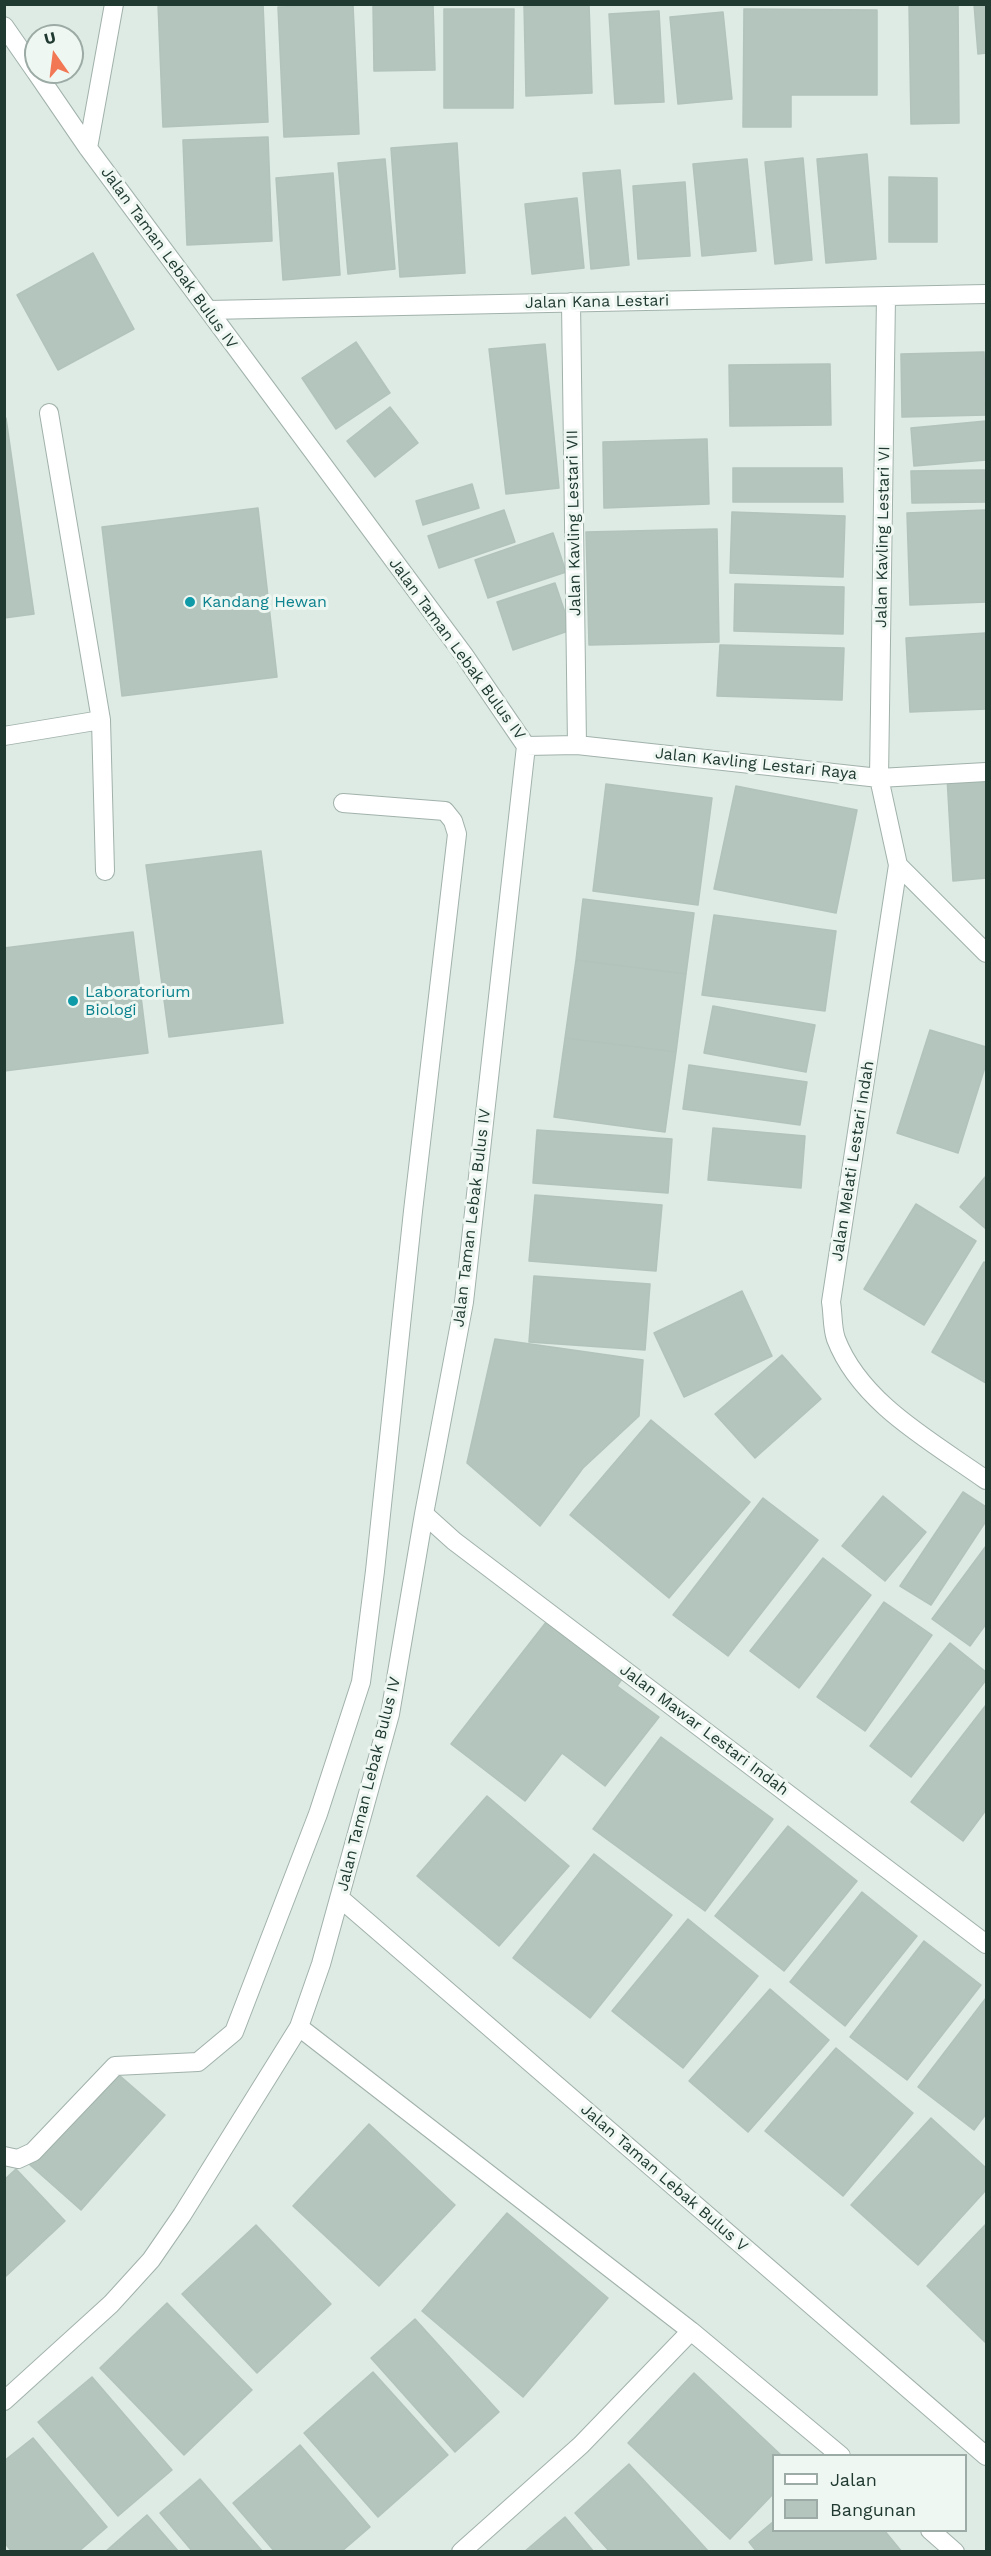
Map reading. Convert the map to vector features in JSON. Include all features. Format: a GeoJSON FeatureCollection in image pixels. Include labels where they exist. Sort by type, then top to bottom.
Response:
{"type":"FeatureCollection","features":[{"type":"Feature","properties":{"kind":"street"},"geometry":{"type":"LineString","coordinates":[[88,148],[114,4]]}},
{"type":"Feature","properties":{"kind":"street","name":"Jalan Taman Lebak Bulus IV"},"geometry":{"type":"LineString","coordinates":[[4,26],[24,55]]}},
{"type":"Feature","properties":{"kind":"street","name":"Jalan Taman Lebak Bulus IV"},"geometry":{"type":"LineString","coordinates":[[4,2401],[111,2304],[151,2260],[182,2215],[299,2027],[341,1899],[390,1714],[424,1514],[464,1302],[526,746],[464,655],[88,148],[44,84]]}},
{"type":"Feature","properties":{"kind":"street","name":"Jalan Kana Lestari"},"geometry":{"type":"LineString","coordinates":[[208,310],[987,294]]}},
{"type":"Feature","properties":{"kind":"street","name":"Jalan Kavling Lestari VI"},"geometry":{"type":"LineString","coordinates":[[879,778],[886,296]]}},
{"type":"Feature","properties":{"kind":"street","name":"Jalan Kavling Lestari VII"},"geometry":{"type":"LineString","coordinates":[[571,302],[578,745]]}},
{"type":"Feature","properties":{"kind":"street"},"geometry":{"type":"LineString","coordinates":[[49,413],[101,720],[105,871]]}},
{"type":"Feature","properties":{"kind":"street"},"geometry":{"type":"LineString","coordinates":[[4,736],[101,720]]}},
{"type":"Feature","properties":{"kind":"street","name":"Jalan Kavling Lestari Raya"},"geometry":{"type":"LineString","coordinates":[[526,746],[578,745],[879,778],[987,772]]}},
{"type":"Feature","properties":{"kind":"street","name":"Jalan Melati Lestari Indah"},"geometry":{"type":"LineString","coordinates":[[879,778],[898,864],[831,1302],[836,1337],[853,1371],[886,1408],[987,1480]]}},
{"type":"Feature","properties":{"kind":"street"},"geometry":{"type":"LineString","coordinates":[[4,2156],[18,2159],[33,2152],[115,2066],[198,2062],[234,2032],[318,1814],[361,1682],[457,834],[453,821],[445,811],[344,803]]}},
{"type":"Feature","properties":{"kind":"street"},"geometry":{"type":"LineString","coordinates":[[898,864],[987,953]]}},
{"type":"Feature","properties":{"kind":"street","name":"Jalan Mawar Lestari Indah"},"geometry":{"type":"LineString","coordinates":[[424,1514],[454,1541],[987,1944]]}},
{"type":"Feature","properties":{"kind":"street","name":"Jalan Taman Lebak Bulus V"},"geometry":{"type":"LineString","coordinates":[[341,1899],[987,2456]]}},
{"type":"Feature","properties":{"kind":"street"},"geometry":{"type":"LineString","coordinates":[[299,2027],[691,2331],[839,2454]]}},
{"type":"Feature","properties":{"kind":"street"},"geometry":{"type":"LineString","coordinates":[[461,2552],[581,2445],[691,2331]]}},
{"type":"Feature","properties":{"kind":"street"},"geometry":{"type":"LineString","coordinates":[[932,2532],[955,2552]]}},
{"type":"Feature","properties":{"kind":"building"},"geometry":{"type":"Polygon","coordinates":[[[158,4],[263,4],[268,122],[163,127],[158,4]]]}},
{"type":"Feature","properties":{"kind":"building"},"geometry":{"type":"Polygon","coordinates":[[[373,4],[433,4],[435,70],[374,71],[373,4]]]}},
{"type":"Feature","properties":{"kind":"building"},"geometry":{"type":"Polygon","coordinates":[[[524,4],[589,4],[592,93],[526,96],[524,4]]]}},
{"type":"Feature","properties":{"kind":"building"},"geometry":{"type":"Polygon","coordinates":[[[909,4],[958,4],[959,123],[911,124],[909,4]]]}},
{"type":"Feature","properties":{"kind":"building"},"geometry":{"type":"Polygon","coordinates":[[[974,4],[986,4],[986,53],[978,54],[974,4]]]}},
{"type":"Feature","properties":{"kind":"building"},"geometry":{"type":"Polygon","coordinates":[[[353,5],[359,134],[284,137],[278,7],[353,5]]]}},
{"type":"Feature","properties":{"kind":"building"},"geometry":{"type":"Polygon","coordinates":[[[444,9],[514,9],[513,108],[444,108],[444,9]]]}},
{"type":"Feature","properties":{"kind":"building"},"geometry":{"type":"Polygon","coordinates":[[[744,9],[877,10],[877,95],[791,95],[791,127],[743,127],[744,9]]]}},
{"type":"Feature","properties":{"kind":"building"},"geometry":{"type":"Polygon","coordinates":[[[659,11],[664,102],[615,104],[609,14],[659,11]]]}},
{"type":"Feature","properties":{"kind":"building"},"geometry":{"type":"Polygon","coordinates":[[[723,12],[732,99],[678,104],[670,17],[723,12]]]}},
{"type":"Feature","properties":{"kind":"building"},"geometry":{"type":"Polygon","coordinates":[[[268,137],[272,241],[187,245],[183,140],[268,137]]]}},
{"type":"Feature","properties":{"kind":"building"},"geometry":{"type":"Polygon","coordinates":[[[457,143],[465,273],[400,277],[391,148],[457,143]]]}},
{"type":"Feature","properties":{"kind":"building"},"geometry":{"type":"Polygon","coordinates":[[[867,154],[876,259],[826,263],[817,159],[867,154]]]}},
{"type":"Feature","properties":{"kind":"building"},"geometry":{"type":"Polygon","coordinates":[[[803,158],[812,260],[775,264],[765,162],[803,158]]]}},
{"type":"Feature","properties":{"kind":"building"},"geometry":{"type":"Polygon","coordinates":[[[385,159],[395,269],[348,274],[338,163],[385,159]]]}},
{"type":"Feature","properties":{"kind":"building"},"geometry":{"type":"Polygon","coordinates":[[[747,159],[756,251],[702,256],[693,164],[747,159]]]}},
{"type":"Feature","properties":{"kind":"building"},"geometry":{"type":"Polygon","coordinates":[[[620,170],[629,265],[591,269],[583,173],[620,170]]]}},
{"type":"Feature","properties":{"kind":"building"},"geometry":{"type":"Polygon","coordinates":[[[333,173],[340,275],[283,280],[276,178],[333,173]]]}},
{"type":"Feature","properties":{"kind":"building"},"geometry":{"type":"Polygon","coordinates":[[[889,177],[937,178],[937,242],[889,242],[889,177]]]}},
{"type":"Feature","properties":{"kind":"building"},"geometry":{"type":"Polygon","coordinates":[[[685,182],[690,256],[638,259],[633,186],[685,182]]]}},
{"type":"Feature","properties":{"kind":"building"},"geometry":{"type":"Polygon","coordinates":[[[577,198],[584,268],[532,274],[525,204],[577,198]]]}},
{"type":"Feature","properties":{"kind":"building"},"geometry":{"type":"Polygon","coordinates":[[[93,253],[134,329],[58,370],[17,295],[93,253]]]}},
{"type":"Feature","properties":{"kind":"building"},"geometry":{"type":"Polygon","coordinates":[[[356,342],[390,393],[336,429],[302,378],[356,342]]]}},
{"type":"Feature","properties":{"kind":"building"},"geometry":{"type":"Polygon","coordinates":[[[545,344],[559,488],[506,494],[489,349],[545,344]]]}},
{"type":"Feature","properties":{"kind":"building"},"geometry":{"type":"Polygon","coordinates":[[[984,352],[986,415],[902,417],[901,354],[984,352]]]}},
{"type":"Feature","properties":{"kind":"building"},"geometry":{"type":"Polygon","coordinates":[[[830,364],[831,425],[730,426],[729,365],[830,364]]]}},
{"type":"Feature","properties":{"kind":"building"},"geometry":{"type":"Polygon","coordinates":[[[390,407],[418,443],[375,477],[347,441],[390,407]]]}},
{"type":"Feature","properties":{"kind":"building"},"geometry":{"type":"Polygon","coordinates":[[[4,418],[6,418],[34,614],[4,618],[4,418]]]}},
{"type":"Feature","properties":{"kind":"building"},"geometry":{"type":"Polygon","coordinates":[[[986,421],[986,460],[914,466],[911,428],[986,421]]]}},
{"type":"Feature","properties":{"kind":"building"},"geometry":{"type":"Polygon","coordinates":[[[707,439],[709,504],[604,508],[603,442],[707,439]]]}},
{"type":"Feature","properties":{"kind":"building"},"geometry":{"type":"Polygon","coordinates":[[[733,468],[842,468],[843,502],[733,502],[733,468]]]}},
{"type":"Feature","properties":{"kind":"building"},"geometry":{"type":"Polygon","coordinates":[[[985,470],[986,502],[912,503],[911,471],[985,470]]]}},
{"type":"Feature","properties":{"kind":"building"},"geometry":{"type":"Polygon","coordinates":[[[472,484],[479,508],[423,525],[416,501],[472,484]]]}},
{"type":"Feature","properties":{"kind":"building","name":"Kandang Hewan"},"geometry":{"type":"Polygon","coordinates":[[[258,508],[277,677],[122,696],[102,527],[258,508]]]}},
{"type":"Feature","properties":{"kind":"building"},"geometry":{"type":"Polygon","coordinates":[[[504,510],[515,542],[439,568],[428,536],[504,510]]]}},
{"type":"Feature","properties":{"kind":"building"},"geometry":{"type":"Polygon","coordinates":[[[986,510],[986,602],[910,605],[907,513],[986,510]]]}},
{"type":"Feature","properties":{"kind":"building"},"geometry":{"type":"Polygon","coordinates":[[[732,512],[845,516],[843,577],[730,573],[732,512]]]}},
{"type":"Feature","properties":{"kind":"building"},"geometry":{"type":"Polygon","coordinates":[[[717,529],[719,642],[589,645],[586,532],[717,529]]]}},
{"type":"Feature","properties":{"kind":"building"},"geometry":{"type":"Polygon","coordinates":[[[553,533],[566,572],[488,598],[475,560],[553,533]]]}},
{"type":"Feature","properties":{"kind":"building"},"geometry":{"type":"Polygon","coordinates":[[[555,583],[571,630],[513,650],[497,602],[555,583]]]}},
{"type":"Feature","properties":{"kind":"building"},"geometry":{"type":"Polygon","coordinates":[[[735,584],[844,587],[843,634],[734,631],[735,584]]]}},
{"type":"Feature","properties":{"kind":"building"},"geometry":{"type":"Polygon","coordinates":[[[986,633],[986,709],[910,712],[906,638],[986,633]]]}},
{"type":"Feature","properties":{"kind":"building"},"geometry":{"type":"Polygon","coordinates":[[[720,645],[844,648],[842,700],[717,696],[720,645]]]}},
{"type":"Feature","properties":{"kind":"building"},"geometry":{"type":"Polygon","coordinates":[[[986,775],[986,878],[953,881],[947,777],[986,775]]]}},
{"type":"Feature","properties":{"kind":"building"},"geometry":{"type":"Polygon","coordinates":[[[606,784],[712,798],[698,905],[593,891],[606,784]]]}},
{"type":"Feature","properties":{"kind":"building"},"geometry":{"type":"Polygon","coordinates":[[[736,786],[857,810],[836,913],[714,889],[736,786]]]}},
{"type":"Feature","properties":{"kind":"building"},"geometry":{"type":"Polygon","coordinates":[[[261,851],[283,1023],[169,1037],[146,865],[261,851]]]}},
{"type":"Feature","properties":{"kind":"building"},"geometry":{"type":"Polygon","coordinates":[[[583,899],[694,913],[686,974],[576,960],[583,899]]]}},
{"type":"Feature","properties":{"kind":"building"},"geometry":{"type":"Polygon","coordinates":[[[714,915],[836,931],[825,1011],[702,995],[714,915]]]}},
{"type":"Feature","properties":{"kind":"building","name":"Laboratorium Biologi"},"geometry":{"type":"Polygon","coordinates":[[[133,932],[148,1053],[4,1071],[4,948],[133,932]]]}},
{"type":"Feature","properties":{"kind":"building"},"geometry":{"type":"Polygon","coordinates":[[[576,960],[686,974],[676,1052],[565,1038],[576,960]]]}},
{"type":"Feature","properties":{"kind":"building"},"geometry":{"type":"Polygon","coordinates":[[[713,1006],[815,1025],[806,1072],[704,1053],[713,1006]]]}},
{"type":"Feature","properties":{"kind":"building"},"geometry":{"type":"Polygon","coordinates":[[[930,1030],[986,1047],[986,1064],[958,1153],[897,1133],[930,1030]]]}},
{"type":"Feature","properties":{"kind":"building"},"geometry":{"type":"Polygon","coordinates":[[[565,1038],[676,1052],[665,1132],[554,1117],[565,1038]]]}},
{"type":"Feature","properties":{"kind":"building"},"geometry":{"type":"Polygon","coordinates":[[[689,1065],[807,1082],[800,1125],[683,1109],[689,1065]]]}},
{"type":"Feature","properties":{"kind":"building"},"geometry":{"type":"Polygon","coordinates":[[[713,1128],[805,1136],[801,1188],[708,1180],[713,1128]]]}},
{"type":"Feature","properties":{"kind":"building"},"geometry":{"type":"Polygon","coordinates":[[[537,1130],[672,1139],[668,1193],[533,1183],[537,1130]]]}},
{"type":"Feature","properties":{"kind":"building"},"geometry":{"type":"Polygon","coordinates":[[[986,1176],[986,1229],[960,1207],[986,1176]]]}},
{"type":"Feature","properties":{"kind":"building"},"geometry":{"type":"Polygon","coordinates":[[[535,1195],[662,1205],[656,1271],[529,1261],[535,1195]]]}},
{"type":"Feature","properties":{"kind":"building"},"geometry":{"type":"Polygon","coordinates":[[[916,1204],[976,1241],[924,1325],[864,1289],[916,1204]]]}},
{"type":"Feature","properties":{"kind":"building"},"geometry":{"type":"Polygon","coordinates":[[[984,1262],[986,1263],[986,1383],[932,1352],[984,1262]]]}},
{"type":"Feature","properties":{"kind":"building"},"geometry":{"type":"Polygon","coordinates":[[[534,1276],[650,1284],[645,1350],[529,1342],[534,1276]]]}},
{"type":"Feature","properties":{"kind":"building"},"geometry":{"type":"Polygon","coordinates":[[[742,1291],[772,1356],[684,1397],[654,1333],[742,1291]]]}},
{"type":"Feature","properties":{"kind":"building"},"geometry":{"type":"Polygon","coordinates":[[[495,1339],[643,1360],[639,1416],[583,1468],[540,1526],[467,1463],[495,1339]]]}},
{"type":"Feature","properties":{"kind":"building"},"geometry":{"type":"Polygon","coordinates":[[[782,1355],[821,1399],[755,1458],[715,1414],[782,1355]]]}},
{"type":"Feature","properties":{"kind":"building"},"geometry":{"type":"Polygon","coordinates":[[[651,1420],[750,1502],[669,1598],[570,1515],[651,1420]]]}},
{"type":"Feature","properties":{"kind":"building"},"geometry":{"type":"Polygon","coordinates":[[[963,1492],[986,1507],[986,1521],[931,1605],[900,1586],[963,1492]]]}},
{"type":"Feature","properties":{"kind":"building"},"geometry":{"type":"Polygon","coordinates":[[[883,1496],[926,1532],[885,1581],[842,1546],[883,1496]]]}},
{"type":"Feature","properties":{"kind":"building"},"geometry":{"type":"Polygon","coordinates":[[[763,1498],[818,1540],[728,1656],[673,1615],[763,1498]]]}},
{"type":"Feature","properties":{"kind":"building"},"geometry":{"type":"Polygon","coordinates":[[[986,1546],[986,1624],[970,1646],[932,1619],[986,1546]]]}},
{"type":"Feature","properties":{"kind":"building"},"geometry":{"type":"Polygon","coordinates":[[[823,1558],[871,1595],[799,1688],[750,1651],[823,1558]]]}},
{"type":"Feature","properties":{"kind":"building"},"geometry":{"type":"Polygon","coordinates":[[[884,1602],[932,1635],[865,1731],[817,1697],[884,1602]]]}},
{"type":"Feature","properties":{"kind":"building"},"geometry":{"type":"Polygon","coordinates":[[[547,1621],[622,1679],[617,1686],[659,1717],[605,1786],[562,1753],[525,1801],[451,1744],[547,1621]]]}},
{"type":"Feature","properties":{"kind":"building"},"geometry":{"type":"Polygon","coordinates":[[[950,1643],[986,1672],[986,1680],[911,1777],[870,1746],[950,1643]]]}},
{"type":"Feature","properties":{"kind":"building"},"geometry":{"type":"Polygon","coordinates":[[[986,1705],[986,1810],[963,1841],[911,1802],[986,1705]]]}},
{"type":"Feature","properties":{"kind":"building"},"geometry":{"type":"Polygon","coordinates":[[[661,1737],[773,1819],[705,1911],[593,1829],[661,1737]]]}},
{"type":"Feature","properties":{"kind":"building"},"geometry":{"type":"Polygon","coordinates":[[[487,1796],[569,1866],[499,1946],[417,1876],[487,1796]]]}},
{"type":"Feature","properties":{"kind":"building"},"geometry":{"type":"Polygon","coordinates":[[[788,1826],[857,1881],[784,1971],[715,1916],[788,1826]]]}},
{"type":"Feature","properties":{"kind":"building"},"geometry":{"type":"Polygon","coordinates":[[[594,1854],[672,1915],[590,2018],[513,1958],[594,1854]]]}},
{"type":"Feature","properties":{"kind":"building"},"geometry":{"type":"Polygon","coordinates":[[[862,1892],[917,1936],[845,2026],[790,1982],[862,1892]]]}},
{"type":"Feature","properties":{"kind":"building"},"geometry":{"type":"Polygon","coordinates":[[[688,1919],[758,1976],[683,2068],[612,2011],[688,1919]]]}},
{"type":"Feature","properties":{"kind":"building"},"geometry":{"type":"Polygon","coordinates":[[[924,1941],[981,1985],[907,2080],[850,2037],[924,1941]]]}},
{"type":"Feature","properties":{"kind":"building"},"geometry":{"type":"Polygon","coordinates":[[[770,1989],[829,2040],[748,2132],[689,2081],[770,1989]]]}},
{"type":"Feature","properties":{"kind":"building"},"geometry":{"type":"Polygon","coordinates":[[[986,1998],[986,2114],[974,2130],[918,2087],[986,1998]]]}},
{"type":"Feature","properties":{"kind":"building"},"geometry":{"type":"Polygon","coordinates":[[[836,2048],[913,2113],[843,2196],[765,2131],[836,2048]]]}},
{"type":"Feature","properties":{"kind":"building"},"geometry":{"type":"Polygon","coordinates":[[[112,2069],[165,2115],[81,2210],[29,2164],[112,2069]]]}},
{"type":"Feature","properties":{"kind":"building"},"geometry":{"type":"Polygon","coordinates":[[[931,2118],[986,2168],[986,2190],[918,2265],[851,2205],[931,2118]]]}},
{"type":"Feature","properties":{"kind":"building"},"geometry":{"type":"Polygon","coordinates":[[[369,2124],[455,2205],[379,2286],[293,2206],[369,2124]]]}},
{"type":"Feature","properties":{"kind":"building"},"geometry":{"type":"Polygon","coordinates":[[[16,2169],[65,2221],[4,2278],[4,2180],[16,2169]]]}},
{"type":"Feature","properties":{"kind":"building"},"geometry":{"type":"Polygon","coordinates":[[[507,2213],[608,2298],[523,2397],[422,2311],[507,2213]]]}},
{"type":"Feature","properties":{"kind":"building"},"geometry":{"type":"Polygon","coordinates":[[[986,2224],[986,2343],[927,2286],[986,2224]]]}},
{"type":"Feature","properties":{"kind":"building"},"geometry":{"type":"Polygon","coordinates":[[[256,2225],[331,2304],[257,2373],[182,2294],[256,2225]]]}},
{"type":"Feature","properties":{"kind":"building"},"geometry":{"type":"Polygon","coordinates":[[[167,2303],[252,2390],[184,2455],[100,2368],[167,2303]]]}},
{"type":"Feature","properties":{"kind":"building"},"geometry":{"type":"Polygon","coordinates":[[[415,2319],[499,2412],[455,2452],[371,2358],[415,2319]]]}},
{"type":"Feature","properties":{"kind":"building"},"geometry":{"type":"Polygon","coordinates":[[[373,2372],[448,2455],[378,2517],[304,2433],[373,2372]]]}},
{"type":"Feature","properties":{"kind":"building"},"geometry":{"type":"Polygon","coordinates":[[[694,2373],[780,2454],[772,2454],[772,2495],[730,2539],[628,2443],[694,2373]]]}},
{"type":"Feature","properties":{"kind":"building"},"geometry":{"type":"Polygon","coordinates":[[[92,2377],[172,2470],[118,2516],[38,2422],[92,2377]]]}},
{"type":"Feature","properties":{"kind":"building"},"geometry":{"type":"Polygon","coordinates":[[[33,2438],[107,2527],[78,2552],[12,2552],[4,2542],[4,2461],[33,2438]]]}},
{"type":"Feature","properties":{"kind":"building"},"geometry":{"type":"Polygon","coordinates":[[[300,2445],[370,2527],[341,2552],[275,2552],[233,2503],[300,2445]]]}},
{"type":"Feature","properties":{"kind":"building"},"geometry":{"type":"Polygon","coordinates":[[[629,2464],[709,2552],[610,2552],[575,2513],[629,2464]]]}},
{"type":"Feature","properties":{"kind":"building"},"geometry":{"type":"Polygon","coordinates":[[[200,2479],[263,2552],[193,2552],[160,2513],[200,2479]]]}},
{"type":"Feature","properties":{"kind":"building"},"geometry":{"type":"Polygon","coordinates":[[[147,2515],[179,2552],[105,2552],[147,2515]]]}},
{"type":"Feature","properties":{"kind":"building"},"geometry":{"type":"Polygon","coordinates":[[[565,2517],[594,2552],[524,2552],[565,2517]]]}},
{"type":"Feature","properties":{"kind":"building"},"geometry":{"type":"Polygon","coordinates":[[[772,2523],[772,2532],[886,2532],[902,2552],[757,2552],[749,2542],[772,2523]]]}},
{"type":"Feature","properties":{"kind":"place","name":"Kandang Hewan"},"geometry":{"type":"Point","coordinates":[190,602]}},
{"type":"Feature","properties":{"kind":"place","name":"Laboratorium Biologi"},"geometry":{"type":"Point","coordinates":[73,1001]}}]}
